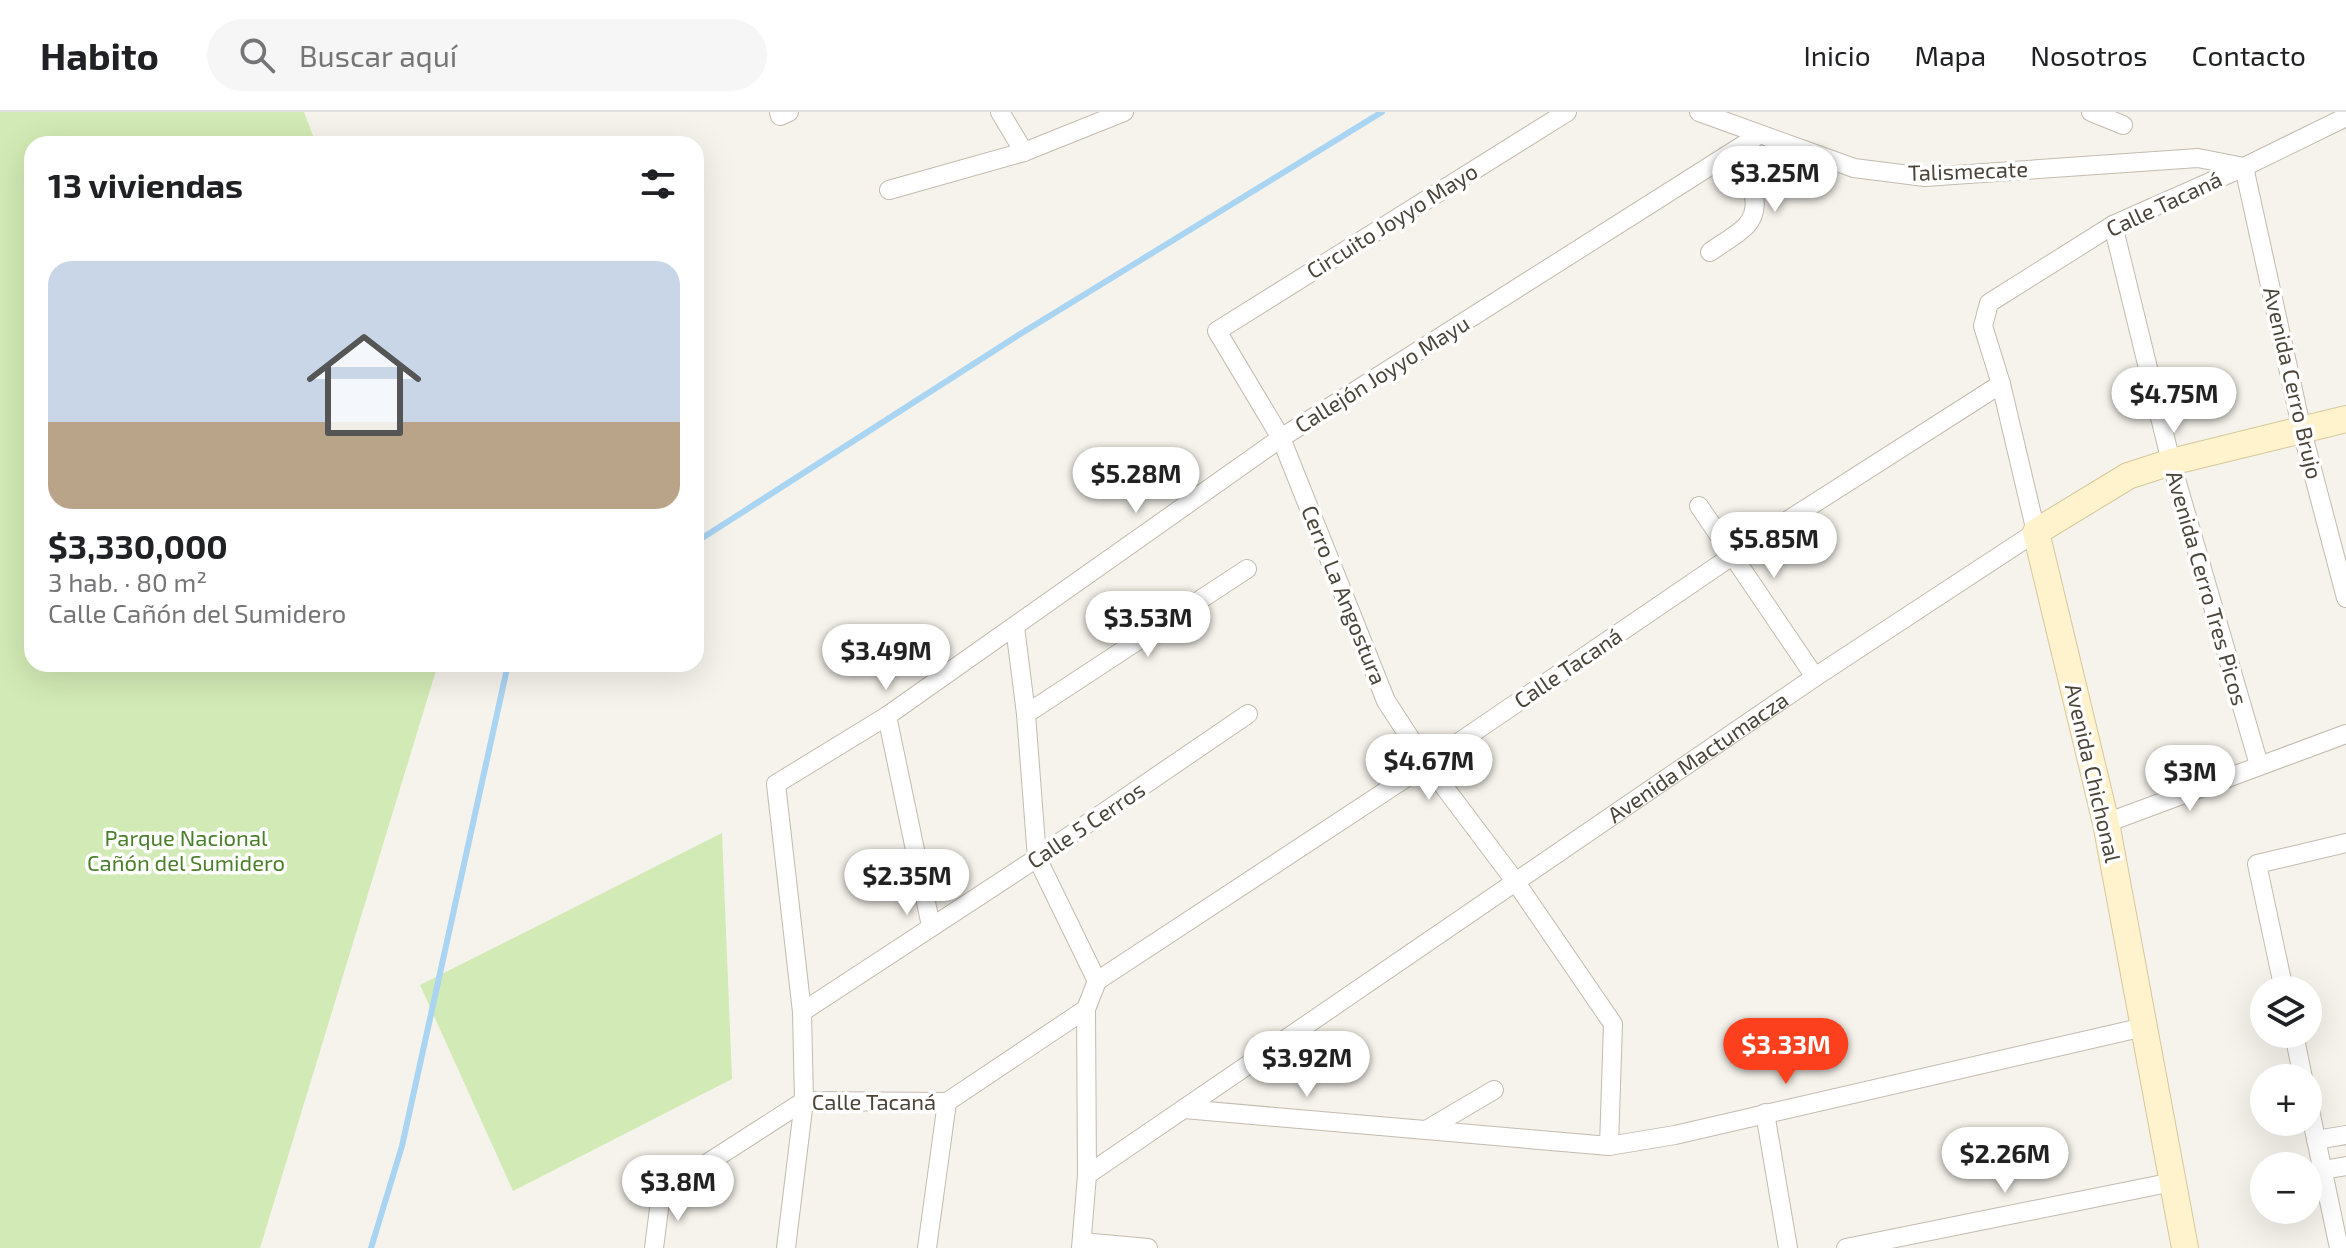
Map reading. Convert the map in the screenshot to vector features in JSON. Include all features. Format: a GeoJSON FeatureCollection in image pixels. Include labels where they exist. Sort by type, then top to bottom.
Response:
{"type":"FeatureCollection","features":[{"type":"Feature","properties":{"kind":"street"},"geometry":{"type":"LineString","coordinates":[[779,112],[780,116],[789,112]]}},
{"type":"Feature","properties":{"kind":"street"},"geometry":{"type":"LineString","coordinates":[[1000,112],[1024,152]]}},
{"type":"Feature","properties":{"kind":"street"},"geometry":{"type":"LineString","coordinates":[[889,190],[1024,152],[1124,112]]}},
{"type":"Feature","properties":{"kind":"street","name":"Circuito Joyyo Mayo"},"geometry":{"type":"LineString","coordinates":[[1217,331],[1567,112]]}},
{"type":"Feature","properties":{"kind":"street","name":"Talismecate"},"geometry":{"type":"LineString","coordinates":[[1699,112],[1854,168],[1925,177],[2198,158],[2244,167]]}},
{"type":"Feature","properties":{"kind":"street"},"geometry":{"type":"LineString","coordinates":[[2091,112],[2123,125]]}},
{"type":"Feature","properties":{"kind":"street","name":"Calle Tacaná"},"geometry":{"type":"LineString","coordinates":[[1989,303],[2113,225],[2244,167],[2346,117]]}},
{"type":"Feature","properties":{"kind":"street","name":"Callejón Joyyo Mayu"},"geometry":{"type":"LineString","coordinates":[[802,1012],[776,784],[887,716],[1281,438],[1759,135]]}},
{"type":"Feature","properties":{"kind":"street"},"geometry":{"type":"LineString","coordinates":[[1710,252],[1747,225],[1755,209],[1751,182],[1733,152]]}},
{"type":"Feature","properties":{"kind":"street","name":"Avenida Cerro Brujo"},"geometry":{"type":"LineString","coordinates":[[2244,167],[2302,431],[2346,598]]}},
{"type":"Feature","properties":{"kind":"street","name":"Avenida Cerro Tres Picos"},"geometry":{"type":"LineString","coordinates":[[2113,225],[2171,462],[2259,765]]}},
{"type":"Feature","properties":{"kind":"street","name":"Avenida Chichonal"},"geometry":{"type":"LineString","coordinates":[[1989,303],[1983,326],[2001,384],[2106,823],[2185,1248]]}},
{"type":"Feature","properties":{"kind":"street","name":"Cerro La Angostura"},"geometry":{"type":"LineString","coordinates":[[1217,331],[1281,438],[1386,701],[1427,764],[1515,881],[1613,1024],[1609,1146]]}},
{"type":"Feature","properties":{"kind":"street","name":"Calle Tacaná"},"geometry":{"type":"LineString","coordinates":[[1097,981],[1427,764],[1732,556],[2001,384]]}},
{"type":"Feature","properties":{"kind":"street","name":"Avenida Mactumacza"},"geometry":{"type":"LineString","coordinates":[[1087,1175],[1815,677],[2036,532],[2128,476],[2171,462],[2346,419]]}},
{"type":"Feature","properties":{"kind":"street"},"geometry":{"type":"LineString","coordinates":[[1699,506],[1815,677]]}},
{"type":"Feature","properties":{"kind":"street"},"geometry":{"type":"LineString","coordinates":[[1026,714],[1247,569]]}},
{"type":"Feature","properties":{"kind":"street"},"geometry":{"type":"LineString","coordinates":[[1015,627],[1026,714],[1037,858],[1097,981],[1086,1009],[1087,1175],[1082,1245],[1148,1248]]}},
{"type":"Feature","properties":{"kind":"street","name":"Calle 5 Cerros"},"geometry":{"type":"LineString","coordinates":[[802,1012],[1037,858],[1248,714]]}},
{"type":"Feature","properties":{"kind":"street"},"geometry":{"type":"LineString","coordinates":[[887,716],[931,926]]}},
{"type":"Feature","properties":{"kind":"street"},"geometry":{"type":"LineString","coordinates":[[2106,823],[2346,734]]}},
{"type":"Feature","properties":{"kind":"street"},"geometry":{"type":"LineString","coordinates":[[2281,976],[2257,864],[2346,843]]}},
{"type":"Feature","properties":{"kind":"street","name":"Calle Tacaná"},"geometry":{"type":"LineString","coordinates":[[654,1248],[661,1193],[804,1101],[947,1102],[1086,1009]]}},
{"type":"Feature","properties":{"kind":"street"},"geometry":{"type":"LineString","coordinates":[[786,1248],[804,1101],[802,1012]]}},
{"type":"Feature","properties":{"kind":"street"},"geometry":{"type":"LineString","coordinates":[[1184,1109],[1609,1146],[1675,1135],[2144,1027]]}},
{"type":"Feature","properties":{"kind":"street"},"geometry":{"type":"LineString","coordinates":[[1426,1130],[1494,1090]]}},
{"type":"Feature","properties":{"kind":"street"},"geometry":{"type":"LineString","coordinates":[[927,1248],[947,1102]]}},
{"type":"Feature","properties":{"kind":"street"},"geometry":{"type":"LineString","coordinates":[[1765,1113],[1788,1248]]}},
{"type":"Feature","properties":{"kind":"street"},"geometry":{"type":"LineString","coordinates":[[2316,1140],[2346,1135]]}},
{"type":"Feature","properties":{"kind":"street"},"geometry":{"type":"LineString","coordinates":[[2315,1136],[2339,1248]]}},
{"type":"Feature","properties":{"kind":"street"},"geometry":{"type":"LineString","coordinates":[[2323,1170],[2346,1166]]}},
{"type":"Feature","properties":{"kind":"street"},"geometry":{"type":"LineString","coordinates":[[1846,1248],[2173,1182]]}},
{"type":"Feature","properties":{"kind":"green space","name":"Parque Nacional Cañón del Sumidero"},"geometry":{"type":"Polygon","coordinates":[[[0,112],[304,112],[313,136],[24,136],[24,672],[436,672],[260,1248],[0,1248],[0,112]]]}},
{"type":"Feature","properties":{"kind":"green space"},"geometry":{"type":"Polygon","coordinates":[[[722,833],[732,1079],[513,1191],[420,985],[722,833]]]}},
{"type":"Feature","properties":{"kind":"waterway"},"geometry":{"type":"LineString","coordinates":[[704,537],[1017,336],[1382,112]]}},
{"type":"Feature","properties":{"kind":"waterway"},"geometry":{"type":"LineString","coordinates":[[371,1248],[402,1146],[506,672]]}}]}
